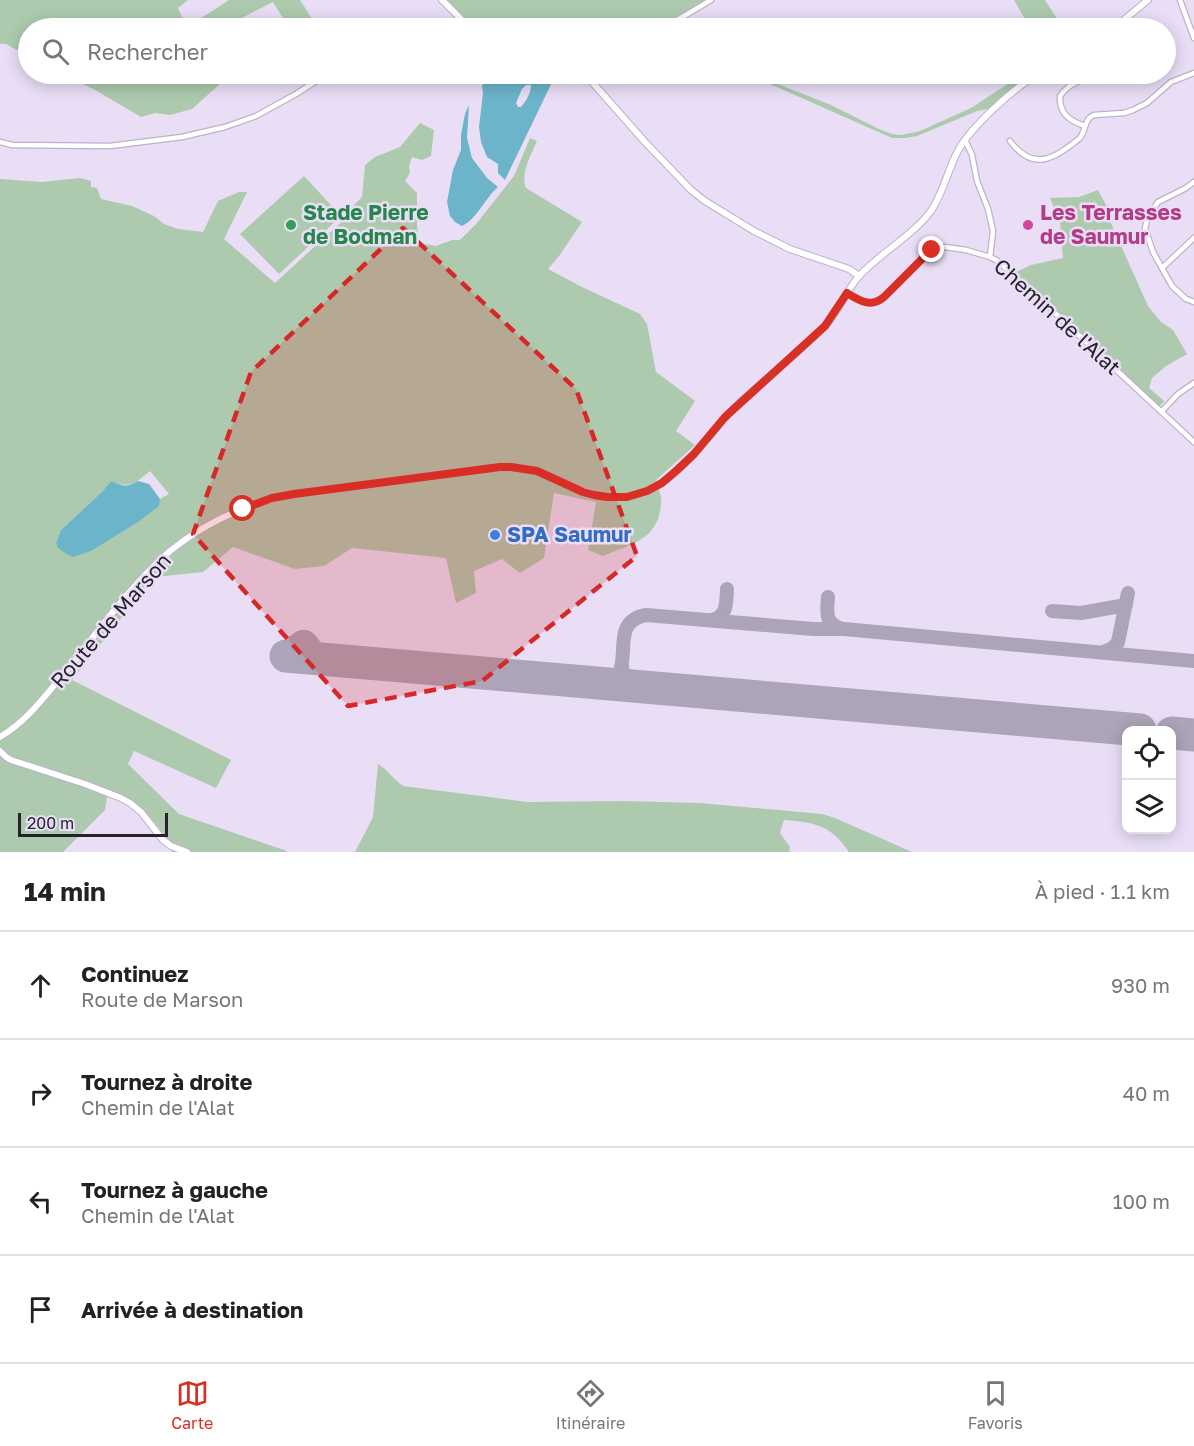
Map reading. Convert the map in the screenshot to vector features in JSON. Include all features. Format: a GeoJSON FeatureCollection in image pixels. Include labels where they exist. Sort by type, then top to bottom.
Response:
{"type":"FeatureCollection","features":[{"type":"Feature","properties":{"kind":"street"},"geometry":{"type":"LineString","coordinates":[[442,0],[460,18]]}},
{"type":"Feature","properties":{"kind":"street"},"geometry":{"type":"LineString","coordinates":[[681,18],[711,0]]}},
{"type":"Feature","properties":{"kind":"street"},"geometry":{"type":"LineString","coordinates":[[1126,18],[1148,0]]}},
{"type":"Feature","properties":{"kind":"street"},"geometry":{"type":"LineString","coordinates":[[1180,0],[1194,38]]}},
{"type":"Feature","properties":{"kind":"street"},"geometry":{"type":"LineString","coordinates":[[1176,80],[1194,73]]}},
{"type":"Feature","properties":{"kind":"street"},"geometry":{"type":"LineString","coordinates":[[0,142],[12,145],[110,146],[192,134],[225,127],[256,116],[312,84]]}},
{"type":"Feature","properties":{"kind":"street"},"geometry":{"type":"LineString","coordinates":[[594,84],[645,142],[705,201],[754,231],[790,249],[849,269],[859,276]]}},
{"type":"Feature","properties":{"kind":"street","name":"Route de Marson"},"geometry":{"type":"LineString","coordinates":[[0,737],[14,728],[34,709],[150,570],[192,535],[217,520],[257,503],[283,496],[500,467],[537,471],[583,492],[607,497],[627,497],[647,491],[662,483],[694,454],[725,417],[825,326],[859,276],[905,237],[932,210],[965,140],[993,110],[1026,84]]}},
{"type":"Feature","properties":{"kind":"street"},"geometry":{"type":"LineString","coordinates":[[1073,84],[1060,96],[1061,110],[1065,116],[1085,126]]}},
{"type":"Feature","properties":{"kind":"street"},"geometry":{"type":"LineString","coordinates":[[1010,141],[1026,158],[1051,158],[1082,136],[1088,119],[1094,115],[1137,109],[1169,84]]}},
{"type":"Feature","properties":{"kind":"street"},"geometry":{"type":"LineString","coordinates":[[965,140],[972,155],[977,181],[988,209],[993,231],[990,257]]}},
{"type":"Feature","properties":{"kind":"street"},"geometry":{"type":"LineString","coordinates":[[1194,182],[1158,202],[1148,216],[1144,228],[1153,252],[1172,286],[1186,299],[1194,302]]}},
{"type":"Feature","properties":{"kind":"street"},"geometry":{"type":"LineString","coordinates":[[1162,268],[1194,238]]}},
{"type":"Feature","properties":{"kind":"street","name":"Chemin de l'Alat"},"geometry":{"type":"LineString","coordinates":[[847,293],[865,303],[876,302],[884,297],[927,254],[937,248],[955,248],[990,257],[1015,276],[1194,442]]}},
{"type":"Feature","properties":{"kind":"street"},"geometry":{"type":"LineString","coordinates":[[1162,411],[1178,394],[1194,383]]}},
{"type":"Feature","properties":{"kind":"street"},"geometry":{"type":"LineString","coordinates":[[0,751],[11,760],[121,798],[141,812],[163,840],[187,852]]}},
{"type":"Feature","properties":{"kind":"highlighted area"},"geometry":{"type":"Polygon","coordinates":[[[403,228],[576,389],[637,556],[482,681],[348,706],[193,534],[251,372],[403,228]]]}},
{"type":"Feature","properties":{"kind":"green space"},"geometry":{"type":"Polygon","coordinates":[[[0,0],[188,0],[178,8],[185,18],[18,18],[18,51],[6,44],[0,44],[0,0]]]}},
{"type":"Feature","properties":{"kind":"green space"},"geometry":{"type":"Polygon","coordinates":[[[229,0],[300,0],[312,18],[283,18],[273,2],[242,18],[201,18],[229,0]]]}},
{"type":"Feature","properties":{"kind":"green space"},"geometry":{"type":"Polygon","coordinates":[[[446,0],[706,0],[674,18],[465,18],[446,0]]]}},
{"type":"Feature","properties":{"kind":"green space"},"geometry":{"type":"Polygon","coordinates":[[[1014,0],[1045,0],[1057,18],[1024,18],[1014,0]]]}},
{"type":"Feature","properties":{"kind":"green space"},"geometry":{"type":"Polygon","coordinates":[[[83,84],[220,84],[192,109],[170,115],[155,113],[141,117],[83,84]]]}},
{"type":"Feature","properties":{"kind":"green space"},"geometry":{"type":"Polygon","coordinates":[[[770,84],[778,84],[831,105],[892,134],[902,135],[920,131],[971,108],[1008,84],[1018,84],[988,109],[977,111],[917,136],[892,138],[770,84]]]}},
{"type":"Feature","properties":{"kind":"green space"},"geometry":{"type":"Polygon","coordinates":[[[420,123],[434,130],[431,156],[422,160],[412,157],[409,166],[410,173],[405,181],[417,193],[419,243],[436,246],[452,240],[460,240],[477,223],[514,176],[530,138],[537,141],[525,170],[526,188],[582,222],[548,269],[640,314],[647,324],[656,372],[695,401],[676,431],[695,445],[656,480],[661,500],[655,525],[642,539],[603,556],[588,550],[596,502],[554,493],[544,558],[520,573],[502,559],[474,571],[476,593],[456,603],[446,558],[352,548],[324,566],[295,569],[233,547],[203,572],[154,577],[72,680],[231,760],[216,788],[134,751],[128,764],[179,814],[287,851],[172,852],[173,849],[169,842],[149,816],[137,805],[112,792],[107,797],[105,810],[63,852],[0,852],[0,179],[42,182],[80,178],[91,181],[91,187],[97,188],[101,199],[132,206],[178,229],[203,232],[218,201],[239,192],[247,192],[224,239],[275,283],[347,217],[352,207],[362,197],[365,165],[375,157],[400,147],[420,123]],[[150,471],[132,484],[123,485],[111,481],[61,530],[56,543],[158,507],[160,499],[169,494],[150,471]]]}},
{"type":"Feature","properties":{"kind":"green space","name":"Stade Pierre de Bodman"},"geometry":{"type":"Polygon","coordinates":[[[304,176],[341,216],[279,274],[240,234],[304,176]]]}},
{"type":"Feature","properties":{"kind":"green space"},"geometry":{"type":"Polygon","coordinates":[[[1098,190],[1111,214],[1109,219],[1148,306],[1161,322],[1173,330],[1187,354],[1166,366],[1152,378],[1149,388],[1164,402],[1159,406],[1016,272],[1031,265],[1063,258],[1060,222],[1050,198],[1079,197],[1098,190]]]}},
{"type":"Feature","properties":{"kind":"green space"},"geometry":{"type":"Polygon","coordinates":[[[378,764],[403,786],[527,802],[700,803],[822,814],[912,852],[849,852],[836,836],[822,827],[805,822],[784,820],[780,833],[790,847],[789,852],[355,852],[373,817],[378,764]]]}},
{"type":"Feature","properties":{"kind":"water"},"geometry":{"type":"Polygon","coordinates":[[[483,84],[551,84],[505,180],[498,173],[498,164],[487,157],[481,142],[479,127],[483,84]],[[526,85],[522,89],[516,103],[518,107],[521,107],[531,85],[526,85]]]}},
{"type":"Feature","properties":{"kind":"water"},"geometry":{"type":"Polygon","coordinates":[[[469,105],[467,138],[472,158],[487,178],[498,187],[472,218],[462,226],[450,216],[447,202],[453,170],[461,150],[461,135],[469,105]]]}},
{"type":"Feature","properties":{"kind":"water"},"geometry":{"type":"Polygon","coordinates":[[[111,481],[124,486],[138,481],[149,484],[160,499],[159,506],[91,551],[73,557],[65,553],[58,548],[56,543],[61,530],[111,481]]]}},
{"type":"Feature","properties":{"kind":"taxiway"},"geometry":{"type":"LineString","coordinates":[[713,620],[724,611],[727,589]]}},
{"type":"Feature","properties":{"kind":"taxiway"},"geometry":{"type":"LineString","coordinates":[[1104,652],[1113,648],[1118,642],[1128,593]]}},
{"type":"Feature","properties":{"kind":"taxiway"},"geometry":{"type":"LineString","coordinates":[[828,597],[829,620],[842,629]]}},
{"type":"Feature","properties":{"kind":"taxiway"},"geometry":{"type":"LineString","coordinates":[[1052,611],[1081,613],[1126,605]]}},
{"type":"Feature","properties":{"kind":"taxiway"},"geometry":{"type":"LineString","coordinates":[[603,683],[614,678],[620,670],[627,628],[633,620],[646,615],[813,629],[844,629],[1194,661]]}},
{"type":"Feature","properties":{"kind":"taxiway"},"geometry":{"type":"LineString","coordinates":[[293,657],[295,641],[300,637],[305,637],[324,657],[338,661]]}},
{"type":"Feature","properties":{"kind":"taxiway"},"geometry":{"type":"LineString","coordinates":[[622,667],[627,680],[639,686]]}},
{"type":"Feature","properties":{"kind":"taxiway"},"geometry":{"type":"LineString","coordinates":[[1184,734],[1194,733]]}},
{"type":"Feature","properties":{"kind":"runway"},"geometry":{"type":"LineString","coordinates":[[286,656],[1122,728]]}},
{"type":"Feature","properties":{"kind":"runway"},"geometry":{"type":"LineString","coordinates":[[1176,733],[1194,735]]}},
{"type":"Feature","properties":{"kind":"place","name":"Stade Pierre de Bodman"},"geometry":{"type":"Point","coordinates":[291,225]}},
{"type":"Feature","properties":{"kind":"place","name":"Les Terrasses de Saumur"},"geometry":{"type":"Point","coordinates":[1028,225]}},
{"type":"Feature","properties":{"kind":"place","name":"SPA Saumur"},"geometry":{"type":"Point","coordinates":[495,535]}},
{"type":"Feature","properties":{"kind":"route"},"geometry":{"type":"LineString","coordinates":[[243,509],[272,498],[294,494],[500,467],[537,471],[594,495],[627,497],[647,491],[669,478],[694,454],[725,417],[825,326],[847,293],[865,303],[880,300],[932,250]]}}]}
